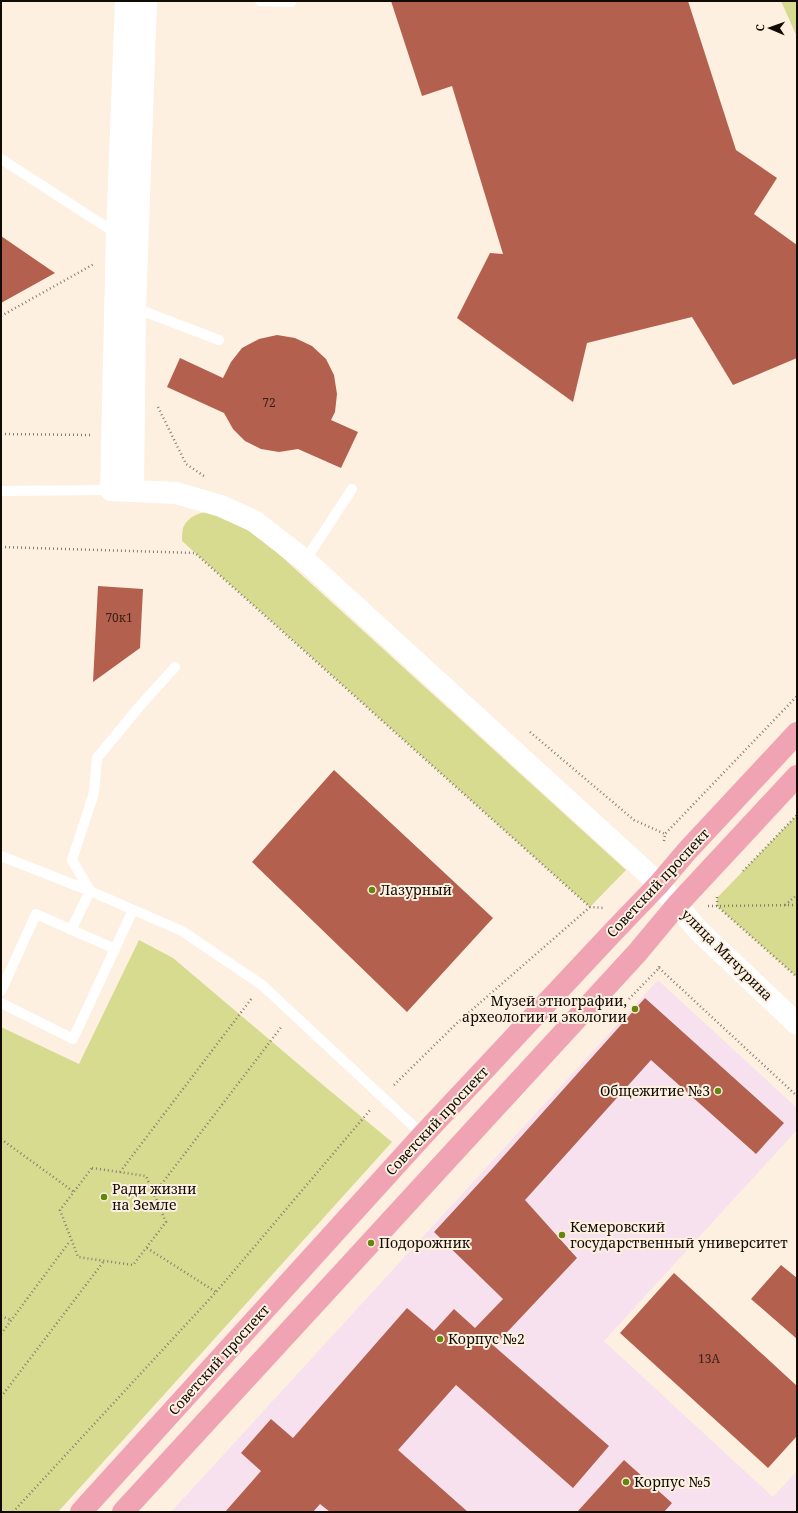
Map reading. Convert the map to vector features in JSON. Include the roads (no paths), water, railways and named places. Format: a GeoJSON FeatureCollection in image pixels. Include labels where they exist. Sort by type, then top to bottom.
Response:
{"type":"FeatureCollection","features":[{"type":"Feature","properties":{"kind":"main road"},"geometry":{"type":"LineString","coordinates":[[111,490],[117,234],[126,1]]}},
{"type":"Feature","properties":{"kind":"main road"},"geometry":{"type":"LineString","coordinates":[[133,491],[135,308],[146,1]]}},
{"type":"Feature","properties":{"kind":"main road","name":"улица Мичурина"},"geometry":{"type":"LineString","coordinates":[[111,490],[176,493],[221,506],[254,521],[307,562],[659,884],[698,930],[797,1024]]}},
{"type":"Feature","properties":{"kind":"main road","name":"Советский проспект"},"geometry":{"type":"LineString","coordinates":[[81,1512],[423,1135],[659,884],[687,851],[797,733]]}},
{"type":"Feature","properties":{"kind":"main road","name":"Советский проспект"},"geometry":{"type":"LineString","coordinates":[[123,1512],[638,953],[677,905],[797,776]]}},
{"type":"Feature","properties":{"kind":"lane"},"geometry":{"type":"LineString","coordinates":[[260,1],[291,2]]}},
{"type":"Feature","properties":{"kind":"lane"},"geometry":{"type":"LineString","coordinates":[[1,159],[117,234]]}},
{"type":"Feature","properties":{"kind":"lane"},"geometry":{"type":"LineString","coordinates":[[135,308],[219,340]]}},
{"type":"Feature","properties":{"kind":"lane"},"geometry":{"type":"LineString","coordinates":[[307,562],[312,550],[352,489]]}},
{"type":"Feature","properties":{"kind":"lane"},"geometry":{"type":"LineString","coordinates":[[1,491],[111,490]]}},
{"type":"Feature","properties":{"kind":"lane"},"geometry":{"type":"LineString","coordinates":[[90,890],[72,860],[94,793],[97,758],[138,707],[175,667]]}},
{"type":"Feature","properties":{"kind":"lane"},"geometry":{"type":"LineString","coordinates":[[2,860],[90,890],[182,930],[262,985],[423,1135]]}},
{"type":"Feature","properties":{"kind":"lane"},"geometry":{"type":"LineString","coordinates":[[71,930],[90,890]]}},
{"type":"Feature","properties":{"kind":"lane"},"geometry":{"type":"LineString","coordinates":[[1,1003],[73,1039],[133,910]]}},
{"type":"Feature","properties":{"kind":"lane"},"geometry":{"type":"LineString","coordinates":[[1,991],[36,914],[115,949]]}},
{"type":"Feature","properties":{"kind":"place","name":"Лазурный"},"geometry":{"type":"Point","coordinates":[372,890]}},
{"type":"Feature","properties":{"kind":"place","name":"Музей этнографии, археологии и экологии"},"geometry":{"type":"Point","coordinates":[635,1009]}},
{"type":"Feature","properties":{"kind":"place","name":"Общежитие №3"},"geometry":{"type":"Point","coordinates":[718,1091]}},
{"type":"Feature","properties":{"kind":"place","name":"Ради жизни на Земле"},"geometry":{"type":"Point","coordinates":[104,1197]}},
{"type":"Feature","properties":{"kind":"place","name":"Кемеровский государственный университет"},"geometry":{"type":"Point","coordinates":[562,1235]}},
{"type":"Feature","properties":{"kind":"place","name":"Подорожник"},"geometry":{"type":"Point","coordinates":[371,1243]}},
{"type":"Feature","properties":{"kind":"place","name":"Корпус №2"},"geometry":{"type":"Point","coordinates":[440,1339]}},
{"type":"Feature","properties":{"kind":"place","name":"Корпус №5"},"geometry":{"type":"Point","coordinates":[626,1482]}}]}
